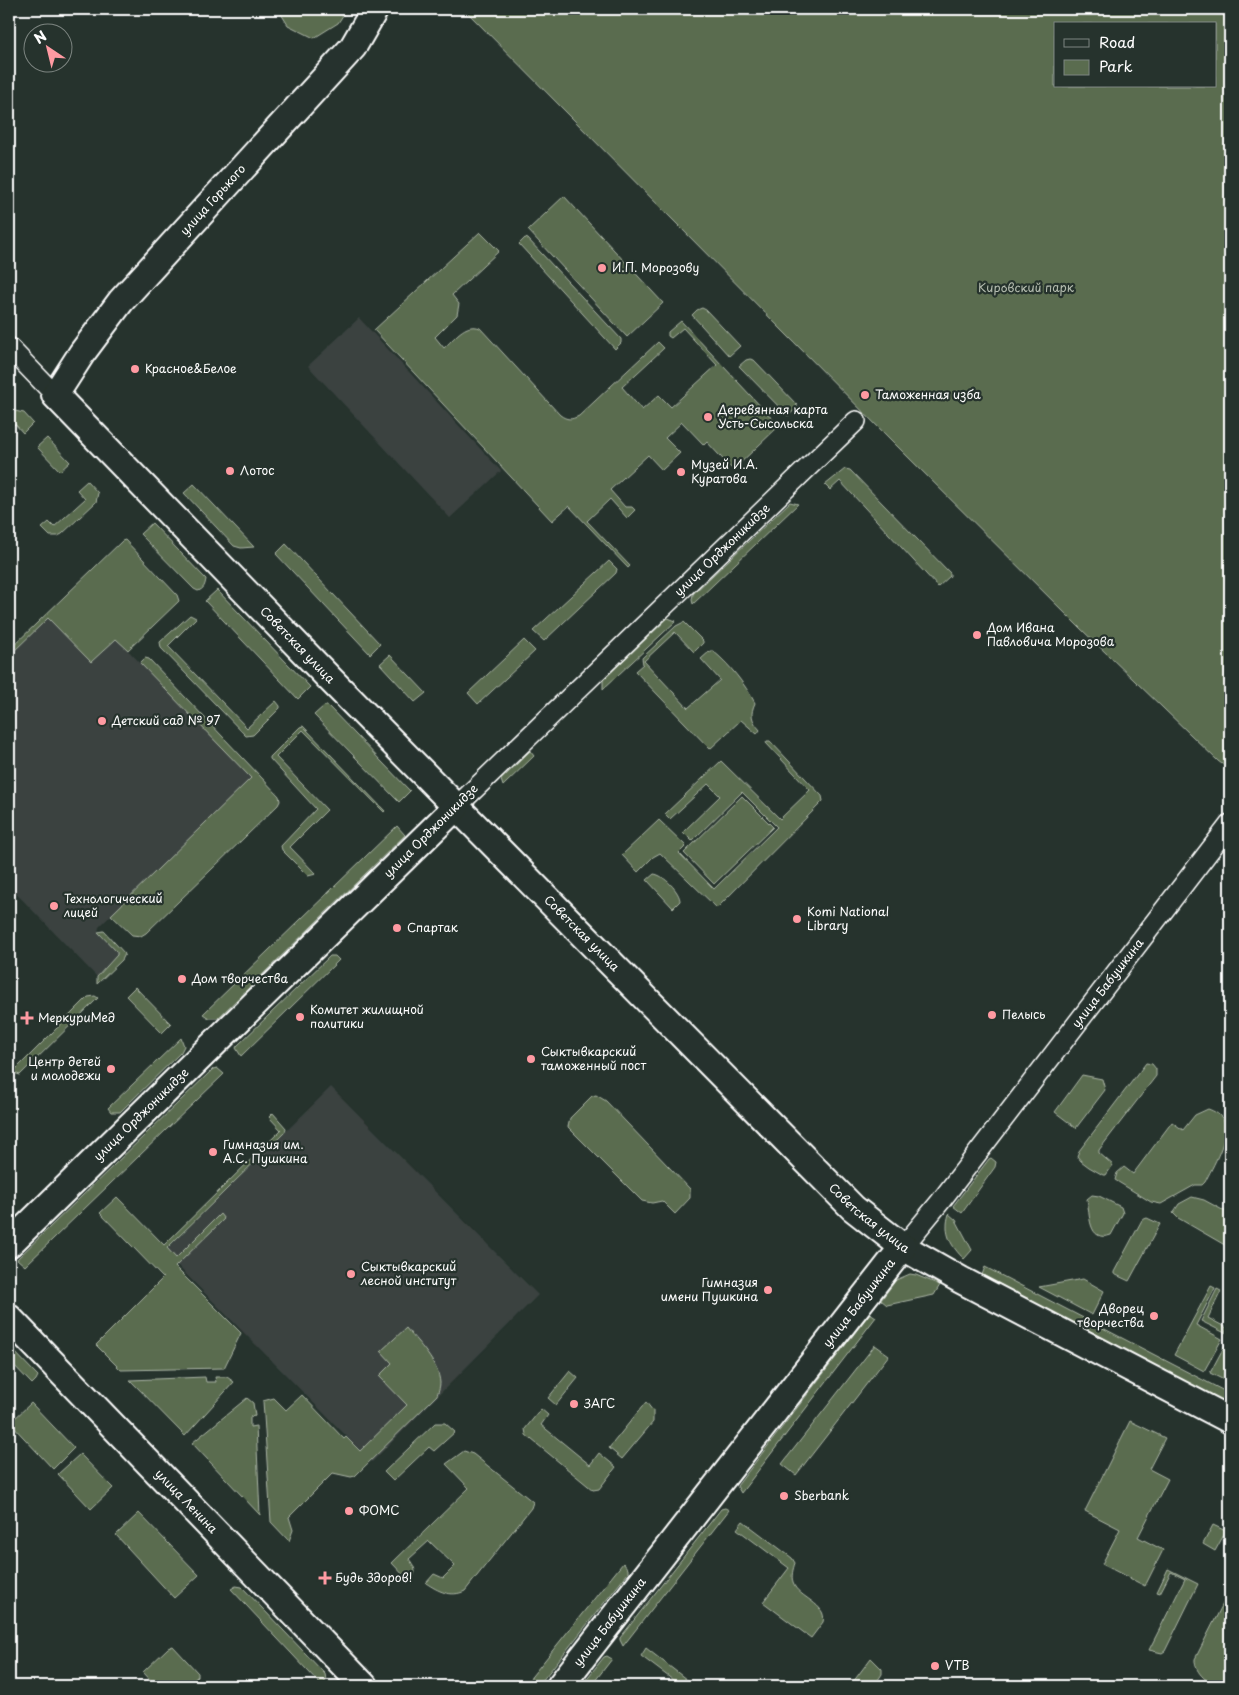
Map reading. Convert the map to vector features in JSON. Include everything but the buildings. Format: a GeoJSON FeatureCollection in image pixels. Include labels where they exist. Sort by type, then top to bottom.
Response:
{"type":"FeatureCollection","features":[{"type":"Feature","properties":{"kind":"street","name":"улица Горького"},"geometry":{"type":"LineString","coordinates":[[55,395],[82,353],[121,301],[353,47],[374,9]]}},
{"type":"Feature","properties":{"kind":"street","name":"Советская улица"},"geometry":{"type":"LineString","coordinates":[[9,348],[456,807],[852,1208],[903,1248],[1230,1420]]}},
{"type":"Feature","properties":{"kind":"street","name":"улица Орджоникидзе"},"geometry":{"type":"LineString","coordinates":[[9,1244],[456,807],[856,421]]}},
{"type":"Feature","properties":{"kind":"street","name":"улица Бабушкина"},"geometry":{"type":"LineString","coordinates":[[560,1686],[940,1202],[1230,824]]}},
{"type":"Feature","properties":{"kind":"street","name":"улица Ленина"},"geometry":{"type":"LineString","coordinates":[[9,1318],[364,1686]]}},
{"type":"Feature","properties":{"kind":"shaded area"},"geometry":{"type":"Polygon","coordinates":[[[359,318],[501,471],[450,518],[308,366],[359,318]]]}},
{"type":"Feature","properties":{"kind":"shaded area","name":"Детский сад № 97"},"geometry":{"type":"Polygon","coordinates":[[[48,618],[91,662],[116,638],[252,778],[99,927],[98,933],[117,952],[117,955],[97,977],[9,886],[9,656],[48,618]]]}},
{"type":"Feature","properties":{"kind":"shaded area","name":"Сыктывкарский лесной институт"},"geometry":{"type":"Polygon","coordinates":[[[331,1087],[538,1295],[372,1462],[164,1252],[331,1087]]]}},
{"type":"Feature","properties":{"kind":"green space"},"geometry":{"type":"Polygon","coordinates":[[[278,9],[347,9],[338,23],[314,38],[288,25],[278,9]]]}},
{"type":"Feature","properties":{"kind":"green space","name":"Кировский парк"},"geometry":{"type":"Polygon","coordinates":[[[464,9],[1230,9],[1230,770],[1218,761],[1080,628],[464,9]]]}},
{"type":"Feature","properties":{"kind":"green space"},"geometry":{"type":"Polygon","coordinates":[[[564,196],[663,303],[627,337],[528,230],[564,196]]]}},
{"type":"Feature","properties":{"kind":"green space"},"geometry":{"type":"Polygon","coordinates":[[[480,232],[499,251],[452,295],[459,304],[457,315],[435,337],[444,348],[465,329],[469,327],[480,328],[560,415],[571,419],[579,416],[658,342],[664,348],[622,387],[642,410],[659,395],[671,407],[717,365],[683,328],[671,338],[668,336],[668,332],[681,321],[779,426],[733,470],[707,442],[704,445],[682,422],[665,438],[680,453],[662,470],[648,455],[610,490],[625,507],[632,507],[635,510],[627,518],[610,499],[587,521],[630,566],[628,568],[569,506],[552,521],[374,330],[480,232]]]}},
{"type":"Feature","properties":{"kind":"green space"},"geometry":{"type":"Polygon","coordinates":[[[525,238],[621,339],[621,343],[615,349],[519,244],[525,238]]]}},
{"type":"Feature","properties":{"kind":"green space"},"geometry":{"type":"Polygon","coordinates":[[[702,308],[740,346],[729,356],[692,315],[702,308]]]}},
{"type":"Feature","properties":{"kind":"green space"},"geometry":{"type":"Polygon","coordinates":[[[750,359],[754,360],[797,405],[797,408],[788,416],[739,366],[750,359]]]}},
{"type":"Feature","properties":{"kind":"green space"},"geometry":{"type":"Polygon","coordinates":[[[15,411],[24,413],[33,423],[23,433],[15,424],[9,429],[9,414],[15,411]]]}},
{"type":"Feature","properties":{"kind":"green space"},"geometry":{"type":"Polygon","coordinates":[[[47,438],[70,462],[60,471],[37,447],[47,438]]]}},
{"type":"Feature","properties":{"kind":"green space"},"geometry":{"type":"Polygon","coordinates":[[[845,469],[850,470],[950,573],[950,576],[938,587],[840,481],[830,490],[825,485],[845,469]]]}},
{"type":"Feature","properties":{"kind":"green space"},"geometry":{"type":"Polygon","coordinates":[[[87,481],[98,493],[96,502],[62,534],[50,536],[42,528],[49,522],[54,527],[85,499],[77,490],[87,481]]]}},
{"type":"Feature","properties":{"kind":"green space"},"geometry":{"type":"Polygon","coordinates":[[[194,484],[254,547],[241,548],[234,546],[184,493],[194,484]]]}},
{"type":"Feature","properties":{"kind":"green space"},"geometry":{"type":"Polygon","coordinates":[[[790,502],[798,504],[693,604],[693,594],[790,502]]]}},
{"type":"Feature","properties":{"kind":"green space"},"geometry":{"type":"Polygon","coordinates":[[[152,523],[206,579],[202,589],[198,591],[194,589],[140,534],[152,523]]]}},
{"type":"Feature","properties":{"kind":"green space"},"geometry":{"type":"Polygon","coordinates":[[[125,540],[177,595],[179,601],[128,650],[116,639],[91,662],[48,618],[9,656],[9,650],[125,540]]]}},
{"type":"Feature","properties":{"kind":"green space"},"geometry":{"type":"Polygon","coordinates":[[[286,544],[380,644],[370,654],[276,554],[286,544]]]}},
{"type":"Feature","properties":{"kind":"green space"},"geometry":{"type":"Polygon","coordinates":[[[609,561],[617,569],[616,573],[544,641],[533,631],[609,561]]]}},
{"type":"Feature","properties":{"kind":"green space"},"geometry":{"type":"Polygon","coordinates":[[[217,590],[310,687],[298,699],[205,601],[217,590]]]}},
{"type":"Feature","properties":{"kind":"green space"},"geometry":{"type":"Polygon","coordinates":[[[190,615],[196,618],[168,646],[247,728],[276,701],[280,706],[253,735],[246,736],[161,648],[160,642],[190,615]]]}},
{"type":"Feature","properties":{"kind":"green space"},"geometry":{"type":"Polygon","coordinates":[[[668,618],[676,621],[603,689],[603,680],[668,618]]]}},
{"type":"Feature","properties":{"kind":"green space"},"geometry":{"type":"Polygon","coordinates":[[[684,622],[703,641],[694,652],[675,632],[644,661],[688,708],[720,680],[701,659],[710,651],[713,651],[736,675],[755,703],[752,714],[753,720],[760,730],[757,734],[741,720],[710,749],[635,671],[643,664],[642,658],[676,626],[684,622]]]}},
{"type":"Feature","properties":{"kind":"green space"},"geometry":{"type":"Polygon","coordinates":[[[524,640],[535,651],[478,704],[468,693],[524,640]]]}},
{"type":"Feature","properties":{"kind":"green space"},"geometry":{"type":"Polygon","coordinates":[[[390,655],[426,693],[415,702],[380,664],[390,655]]]}},
{"type":"Feature","properties":{"kind":"green space"},"geometry":{"type":"Polygon","coordinates":[[[145,658],[149,659],[279,796],[280,801],[141,936],[132,935],[111,915],[251,778],[140,663],[145,658]]]}},
{"type":"Feature","properties":{"kind":"green space"},"geometry":{"type":"Polygon","coordinates":[[[324,706],[328,706],[410,791],[399,802],[314,715],[324,706]]]}},
{"type":"Feature","properties":{"kind":"green space"},"geometry":{"type":"Polygon","coordinates":[[[303,726],[385,811],[303,730],[276,757],[327,810],[290,847],[316,874],[308,876],[282,850],[281,846],[316,809],[270,759],[303,726]]]}},
{"type":"Feature","properties":{"kind":"green space"},"geometry":{"type":"Polygon","coordinates":[[[770,741],[822,796],[823,801],[717,908],[660,853],[653,857],[638,872],[622,855],[659,820],[686,846],[679,853],[714,889],[777,827],[742,792],[692,841],[683,832],[720,796],[708,784],[670,819],[665,814],[721,761],[780,819],[810,790],[766,743],[770,741]]]}},
{"type":"Feature","properties":{"kind":"green space"},"geometry":{"type":"Polygon","coordinates":[[[530,751],[534,756],[503,786],[501,780],[530,751]]]}},
{"type":"Feature","properties":{"kind":"green space"},"geometry":{"type":"Polygon","coordinates":[[[742,796],[773,827],[714,884],[684,853],[742,796]]]}},
{"type":"Feature","properties":{"kind":"green space"},"geometry":{"type":"Polygon","coordinates":[[[397,826],[405,835],[218,1018],[209,1018],[203,1014],[397,826]]]}},
{"type":"Feature","properties":{"kind":"green space"},"geometry":{"type":"Polygon","coordinates":[[[654,874],[667,881],[677,893],[680,901],[673,908],[647,880],[654,874]]]}},
{"type":"Feature","properties":{"kind":"green space"},"geometry":{"type":"Polygon","coordinates":[[[104,931],[125,954],[122,960],[97,984],[97,977],[117,955],[117,952],[98,932],[104,931]]]}},
{"type":"Feature","properties":{"kind":"green space"},"geometry":{"type":"Polygon","coordinates":[[[330,956],[335,956],[339,960],[241,1056],[236,1048],[237,1046],[330,956]]]}},
{"type":"Feature","properties":{"kind":"green space"},"geometry":{"type":"Polygon","coordinates":[[[135,987],[171,1024],[162,1033],[126,996],[135,987]]]}},
{"type":"Feature","properties":{"kind":"green space"},"geometry":{"type":"Polygon","coordinates":[[[95,996],[98,998],[20,1075],[14,1073],[88,997],[95,996]]]}},
{"type":"Feature","properties":{"kind":"green space"},"geometry":{"type":"Polygon","coordinates":[[[181,1038],[184,1046],[181,1052],[120,1112],[111,1112],[108,1108],[181,1038]]]}},
{"type":"Feature","properties":{"kind":"green space"},"geometry":{"type":"Polygon","coordinates":[[[1146,1063],[1152,1064],[1156,1069],[1156,1076],[1099,1150],[1099,1153],[1113,1165],[1106,1175],[1103,1175],[1089,1167],[1077,1156],[1146,1063]]]}},
{"type":"Feature","properties":{"kind":"green space"},"geometry":{"type":"Polygon","coordinates":[[[217,1068],[224,1074],[25,1266],[17,1259],[213,1069],[217,1068]]]}},
{"type":"Feature","properties":{"kind":"green space"},"geometry":{"type":"Polygon","coordinates":[[[1082,1075],[1102,1079],[1105,1090],[1076,1128],[1055,1112],[1082,1075]]]}},
{"type":"Feature","properties":{"kind":"green space"},"geometry":{"type":"Polygon","coordinates":[[[596,1095],[606,1101],[690,1189],[690,1198],[675,1214],[662,1201],[652,1203],[642,1201],[568,1127],[570,1118],[592,1096],[596,1095]]]}},
{"type":"Feature","properties":{"kind":"green space"},"geometry":{"type":"Polygon","coordinates":[[[1208,1109],[1223,1119],[1225,1134],[1216,1160],[1202,1185],[1195,1185],[1161,1204],[1151,1202],[1115,1180],[1117,1173],[1124,1167],[1133,1174],[1172,1122],[1183,1130],[1195,1115],[1208,1109]]]}},
{"type":"Feature","properties":{"kind":"green space"},"geometry":{"type":"Polygon","coordinates":[[[273,1113],[286,1128],[285,1132],[167,1248],[176,1258],[220,1214],[224,1219],[175,1267],[241,1333],[224,1368],[121,1370],[96,1345],[163,1278],[100,1213],[117,1197],[164,1245],[281,1130],[269,1117],[273,1113]]]}},
{"type":"Feature","properties":{"kind":"green space"},"geometry":{"type":"Polygon","coordinates":[[[991,1158],[996,1162],[995,1167],[962,1213],[953,1206],[991,1158]]]}},
{"type":"Feature","properties":{"kind":"green space"},"geometry":{"type":"Polygon","coordinates":[[[1092,1195],[1099,1196],[1121,1207],[1123,1213],[1111,1235],[1098,1235],[1094,1231],[1090,1220],[1087,1199],[1092,1195]]]}},
{"type":"Feature","properties":{"kind":"green space"},"geometry":{"type":"Polygon","coordinates":[[[1192,1197],[1204,1200],[1230,1214],[1230,1248],[1178,1218],[1173,1213],[1179,1204],[1192,1197]]]}},
{"type":"Feature","properties":{"kind":"green space"},"geometry":{"type":"Polygon","coordinates":[[[949,1214],[956,1220],[972,1250],[964,1259],[949,1239],[947,1221],[949,1214]]]}},
{"type":"Feature","properties":{"kind":"green space"},"geometry":{"type":"Polygon","coordinates":[[[1147,1218],[1160,1224],[1129,1281],[1114,1274],[1114,1272],[1142,1220],[1147,1218]]]}},
{"type":"Feature","properties":{"kind":"green space"},"geometry":{"type":"Polygon","coordinates":[[[985,1267],[1230,1394],[1230,1405],[982,1275],[985,1267]]]}},
{"type":"Feature","properties":{"kind":"green space"},"geometry":{"type":"Polygon","coordinates":[[[910,1274],[940,1285],[934,1295],[887,1305],[881,1300],[896,1280],[910,1274]]]}},
{"type":"Feature","properties":{"kind":"green space"},"geometry":{"type":"Polygon","coordinates":[[[1083,1279],[1104,1291],[1092,1315],[1039,1287],[1083,1279]]]}},
{"type":"Feature","properties":{"kind":"green space"},"geometry":{"type":"Polygon","coordinates":[[[1211,1286],[1215,1288],[1196,1325],[1222,1339],[1204,1371],[1174,1355],[1211,1286]]]}},
{"type":"Feature","properties":{"kind":"green space"},"geometry":{"type":"Polygon","coordinates":[[[1217,1289],[1221,1291],[1208,1318],[1227,1328],[1225,1333],[1201,1321],[1217,1289]]]}},
{"type":"Feature","properties":{"kind":"green space"},"geometry":{"type":"Polygon","coordinates":[[[870,1313],[876,1317],[741,1493],[737,1486],[870,1313]]]}},
{"type":"Feature","properties":{"kind":"green space"},"geometry":{"type":"Polygon","coordinates":[[[406,1328],[436,1368],[440,1383],[437,1395],[355,1476],[351,1477],[333,1473],[289,1517],[293,1530],[289,1541],[271,1522],[263,1401],[274,1398],[286,1410],[302,1395],[344,1439],[346,1437],[360,1451],[407,1405],[379,1376],[392,1363],[381,1351],[406,1328]]]}},
{"type":"Feature","properties":{"kind":"green space"},"geometry":{"type":"Polygon","coordinates":[[[1226,1343],[1230,1343],[1230,1378],[1228,1382],[1210,1373],[1226,1343]]]}},
{"type":"Feature","properties":{"kind":"green space"},"geometry":{"type":"Polygon","coordinates":[[[875,1345],[889,1355],[796,1475],[782,1464],[875,1345]]]}},
{"type":"Feature","properties":{"kind":"green space"},"geometry":{"type":"Polygon","coordinates":[[[9,1346],[38,1376],[32,1384],[9,1360],[9,1346]]]}},
{"type":"Feature","properties":{"kind":"green space"},"geometry":{"type":"Polygon","coordinates":[[[570,1371],[578,1378],[556,1405],[548,1398],[570,1371]]]}},
{"type":"Feature","properties":{"kind":"green space"},"geometry":{"type":"Polygon","coordinates":[[[205,1377],[206,1382],[216,1382],[215,1377],[227,1377],[234,1382],[185,1436],[130,1380],[205,1377]]]}},
{"type":"Feature","properties":{"kind":"green space"},"geometry":{"type":"Polygon","coordinates":[[[247,1398],[253,1403],[255,1416],[250,1417],[250,1427],[256,1426],[260,1515],[192,1443],[247,1398]]]}},
{"type":"Feature","properties":{"kind":"green space"},"geometry":{"type":"Polygon","coordinates":[[[646,1402],[653,1411],[653,1422],[622,1459],[609,1448],[646,1402]]]}},
{"type":"Feature","properties":{"kind":"green space"},"geometry":{"type":"Polygon","coordinates":[[[31,1403],[74,1448],[53,1469],[10,1423],[31,1403]]]}},
{"type":"Feature","properties":{"kind":"green space"},"geometry":{"type":"Polygon","coordinates":[[[541,1409],[548,1415],[541,1425],[590,1465],[599,1453],[616,1467],[599,1489],[593,1490],[526,1435],[525,1429],[541,1409]]]}},
{"type":"Feature","properties":{"kind":"green space"},"geometry":{"type":"Polygon","coordinates":[[[1130,1421],[1165,1438],[1149,1469],[1168,1479],[1138,1537],[1163,1550],[1145,1586],[1102,1564],[1120,1529],[1085,1511],[1130,1421]]]}},
{"type":"Feature","properties":{"kind":"green space"},"geometry":{"type":"Polygon","coordinates":[[[435,1423],[445,1423],[455,1432],[434,1451],[429,1447],[393,1481],[384,1472],[435,1423]]]}},
{"type":"Feature","properties":{"kind":"green space"},"geometry":{"type":"Polygon","coordinates":[[[464,1451],[473,1454],[533,1502],[531,1508],[465,1591],[450,1594],[426,1583],[434,1574],[443,1578],[455,1566],[429,1541],[409,1559],[415,1573],[408,1580],[392,1563],[469,1488],[446,1464],[464,1451]]]}},
{"type":"Feature","properties":{"kind":"green space"},"geometry":{"type":"Polygon","coordinates":[[[80,1454],[113,1488],[91,1509],[58,1474],[80,1454]]]}},
{"type":"Feature","properties":{"kind":"green space"},"geometry":{"type":"Polygon","coordinates":[[[721,1509],[729,1510],[623,1646],[620,1638],[721,1509]]]}},
{"type":"Feature","properties":{"kind":"green space"},"geometry":{"type":"Polygon","coordinates":[[[139,1513],[199,1575],[174,1598],[116,1535],[139,1513]]]}},
{"type":"Feature","properties":{"kind":"green space"},"geometry":{"type":"Polygon","coordinates":[[[743,1521],[792,1558],[795,1563],[792,1575],[793,1583],[800,1593],[821,1610],[823,1616],[823,1622],[811,1638],[763,1602],[789,1568],[737,1529],[743,1521]]]}},
{"type":"Feature","properties":{"kind":"green space"},"geometry":{"type":"Polygon","coordinates":[[[1213,1525],[1226,1531],[1215,1551],[1203,1544],[1213,1525]]]}},
{"type":"Feature","properties":{"kind":"green space"},"geometry":{"type":"Polygon","coordinates":[[[623,1563],[628,1569],[628,1573],[538,1686],[524,1686],[623,1563]]]}},
{"type":"Feature","properties":{"kind":"green space"},"geometry":{"type":"Polygon","coordinates":[[[1168,1569],[1198,1584],[1165,1651],[1162,1653],[1149,1650],[1185,1579],[1171,1572],[1160,1593],[1157,1592],[1168,1569]]]}},
{"type":"Feature","properties":{"kind":"green space"},"geometry":{"type":"Polygon","coordinates":[[[236,1586],[242,1587],[325,1674],[326,1680],[322,1686],[231,1589],[236,1586]]]}},
{"type":"Feature","properties":{"kind":"green space"},"geometry":{"type":"Polygon","coordinates":[[[1230,1590],[1230,1673],[1223,1686],[1213,1684],[1204,1678],[1197,1669],[1195,1659],[1230,1590]]]}},
{"type":"Feature","properties":{"kind":"green space"},"geometry":{"type":"Polygon","coordinates":[[[173,1646],[198,1673],[198,1676],[187,1686],[156,1686],[143,1672],[168,1648],[173,1646]]]}},
{"type":"Feature","properties":{"kind":"green space"},"geometry":{"type":"Polygon","coordinates":[[[646,1648],[691,1683],[688,1686],[681,1686],[641,1656],[646,1648]]]}},
{"type":"Feature","properties":{"kind":"green space"},"geometry":{"type":"Polygon","coordinates":[[[607,1656],[612,1659],[591,1686],[581,1686],[604,1657],[607,1656]]]}},
{"type":"Feature","properties":{"kind":"green space"},"geometry":{"type":"Polygon","coordinates":[[[871,1658],[882,1669],[882,1674],[874,1686],[850,1686],[871,1658]]]}},
{"type":"Feature","properties":{"kind":"place","name":"И.П. Морозову"},"geometry":{"type":"Point","coordinates":[602,268]}},
{"type":"Feature","properties":{"kind":"place","name":"Красное&Белое"},"geometry":{"type":"Point","coordinates":[135,369]}},
{"type":"Feature","properties":{"kind":"place","name":"Таможенная изба"},"geometry":{"type":"Point","coordinates":[865,395]}},
{"type":"Feature","properties":{"kind":"place","name":"Деревянная карта Усть-Сысольска"},"geometry":{"type":"Point","coordinates":[708,417]}},
{"type":"Feature","properties":{"kind":"place","name":"Лотос"},"geometry":{"type":"Point","coordinates":[230,471]}},
{"type":"Feature","properties":{"kind":"place","name":"Музей И.А. Куратова"},"geometry":{"type":"Point","coordinates":[681,472]}},
{"type":"Feature","properties":{"kind":"place","name":"Дом Ивана Павловича Морозова"},"geometry":{"type":"Point","coordinates":[977,635]}},
{"type":"Feature","properties":{"kind":"place","name":"Детский сад № 97"},"geometry":{"type":"Point","coordinates":[102,721]}},
{"type":"Feature","properties":{"kind":"place","name":"Технологический лицей"},"geometry":{"type":"Point","coordinates":[54,906]}},
{"type":"Feature","properties":{"kind":"place","name":"Komi National Library"},"geometry":{"type":"Point","coordinates":[797,919]}},
{"type":"Feature","properties":{"kind":"place","name":"Спартак"},"geometry":{"type":"Point","coordinates":[397,928]}},
{"type":"Feature","properties":{"kind":"place","name":"Дом творчества"},"geometry":{"type":"Point","coordinates":[182,979]}},
{"type":"Feature","properties":{"kind":"place","name":"Пелысь"},"geometry":{"type":"Point","coordinates":[992,1015]}},
{"type":"Feature","properties":{"kind":"place","name":"Комитет жилищной политики"},"geometry":{"type":"Point","coordinates":[300,1017]}},
{"type":"Feature","properties":{"kind":"place","name":"МеркуриМед"},"geometry":{"type":"Point","coordinates":[27,1018]}},
{"type":"Feature","properties":{"kind":"place","name":"Сыктывкарский таможенный пост"},"geometry":{"type":"Point","coordinates":[531,1059]}},
{"type":"Feature","properties":{"kind":"place","name":"Центр детей и молодежи"},"geometry":{"type":"Point","coordinates":[111,1069]}},
{"type":"Feature","properties":{"kind":"place","name":"Гимназия им. А.С. Пушкина"},"geometry":{"type":"Point","coordinates":[213,1152]}},
{"type":"Feature","properties":{"kind":"place","name":"Сыктывкарский лесной институт"},"geometry":{"type":"Point","coordinates":[351,1274]}},
{"type":"Feature","properties":{"kind":"place","name":"Гимназия имени Пушкина"},"geometry":{"type":"Point","coordinates":[768,1290]}},
{"type":"Feature","properties":{"kind":"place","name":"Дворец творчества"},"geometry":{"type":"Point","coordinates":[1154,1316]}},
{"type":"Feature","properties":{"kind":"place","name":"ЗАГС"},"geometry":{"type":"Point","coordinates":[574,1404]}},
{"type":"Feature","properties":{"kind":"place","name":"Sberbank"},"geometry":{"type":"Point","coordinates":[784,1496]}},
{"type":"Feature","properties":{"kind":"place","name":"ФОМС"},"geometry":{"type":"Point","coordinates":[349,1511]}},
{"type":"Feature","properties":{"kind":"place","name":"Будь Здоров!"},"geometry":{"type":"Point","coordinates":[325,1578]}},
{"type":"Feature","properties":{"kind":"place","name":"VTB"},"geometry":{"type":"Point","coordinates":[935,1666]}}]}
